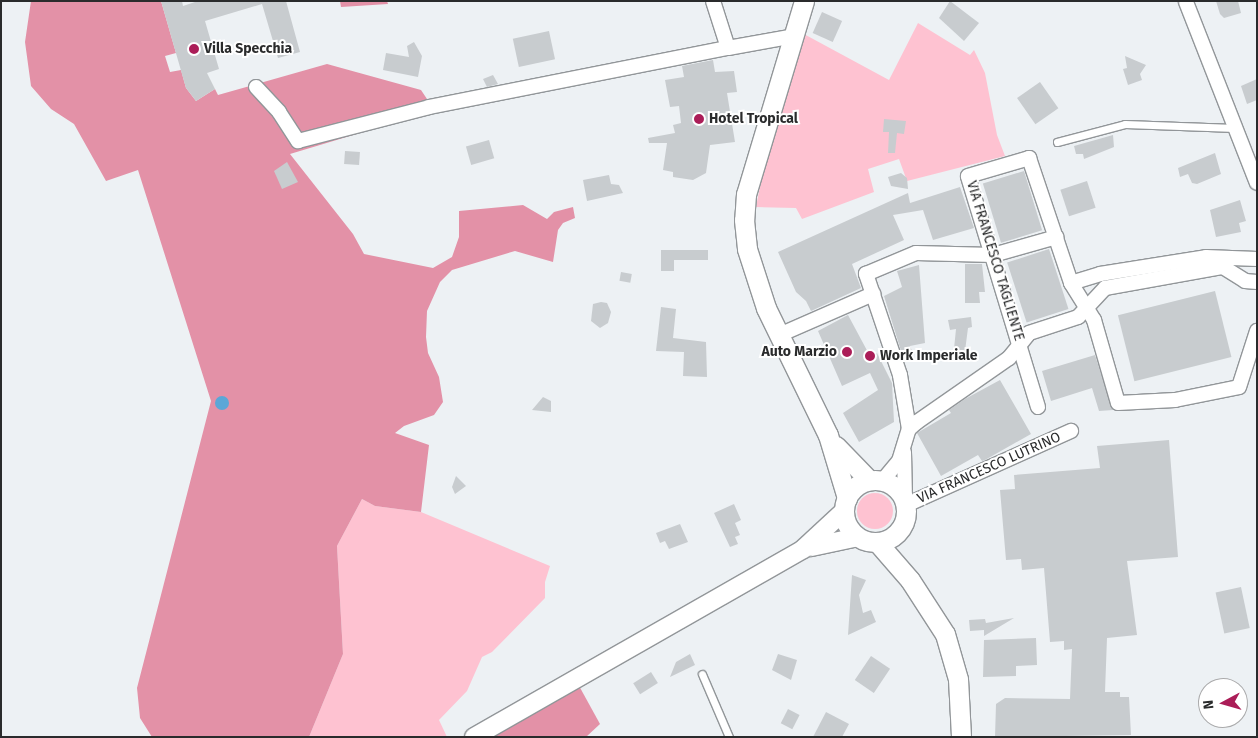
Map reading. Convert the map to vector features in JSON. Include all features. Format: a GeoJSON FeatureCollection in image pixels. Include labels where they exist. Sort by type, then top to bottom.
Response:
{"type":"FeatureCollection","features":[{"type":"Feature","properties":{"kind":"main road"},"geometry":{"type":"LineString","coordinates":[[804,1],[746,194],[744,220],[747,249],[766,308],[828,435],[847,460],[876,480],[892,484],[906,503],[904,524],[899,532],[877,542]]}},
{"type":"Feature","properties":{"kind":"main road"},"geometry":{"type":"LineString","coordinates":[[828,435],[850,530],[858,537],[877,542],[910,580],[945,634],[958,679],[962,737]]}},
{"type":"Feature","properties":{"kind":"main road"},"geometry":{"type":"LineString","coordinates":[[845,505],[860,483],[876,480]]}},
{"type":"Feature","properties":{"kind":"main road"},"geometry":{"type":"LineString","coordinates":[[899,532],[910,580]]}},
{"type":"Feature","properties":{"kind":"street"},"geometry":{"type":"LineString","coordinates":[[713,1],[728,48]]}},
{"type":"Feature","properties":{"kind":"street"},"geometry":{"type":"LineString","coordinates":[[1186,2],[1257,183]]}},
{"type":"Feature","properties":{"kind":"street"},"geometry":{"type":"LineString","coordinates":[[256,87],[280,112],[298,141],[429,107],[794,36]]}},
{"type":"Feature","properties":{"kind":"street","name":"VIA FRANCESCO TAGLIENTE"},"geometry":{"type":"LineString","coordinates":[[1038,407],[968,176],[1030,158],[1056,237]]}},
{"type":"Feature","properties":{"kind":"street"},"geometry":{"type":"LineString","coordinates":[[876,480],[899,461],[909,429],[900,375],[866,274],[916,252],[993,255],[1056,237],[1071,283],[1094,320],[1118,403],[1128,405],[1175,400],[1239,387],[1257,331]]}},
{"type":"Feature","properties":{"kind":"street"},"geometry":{"type":"LineString","coordinates":[[1071,283],[1100,274],[1206,257],[1257,259]]}},
{"type":"Feature","properties":{"kind":"street"},"geometry":{"type":"LineString","coordinates":[[909,429],[1009,358],[1029,333],[1078,318],[1104,288],[1224,267],[1244,281],[1257,282]]}},
{"type":"Feature","properties":{"kind":"street"},"geometry":{"type":"LineString","coordinates":[[779,334],[872,294]]}},
{"type":"Feature","properties":{"kind":"street","name":"VIA FRANCESCO LUTRINO"},"geometry":{"type":"LineString","coordinates":[[906,503],[1071,431]]}},
{"type":"Feature","properties":{"kind":"street"},"geometry":{"type":"LineString","coordinates":[[903,444],[906,503]]}},
{"type":"Feature","properties":{"kind":"street"},"geometry":{"type":"LineString","coordinates":[[474,737],[803,549],[845,505]]}},
{"type":"Feature","properties":{"kind":"street"},"geometry":{"type":"LineString","coordinates":[[803,549],[858,537]]}},
{"type":"Feature","properties":{"kind":"lane"},"geometry":{"type":"LineString","coordinates":[[1057,142],[1125,124],[1236,128]]}},
{"type":"Feature","properties":{"kind":"lane"},"geometry":{"type":"LineString","coordinates":[[702,674],[729,737]]}},
{"type":"Feature","properties":{"kind":"shaded area"},"geometry":{"type":"Polygon","coordinates":[[[31,1],[161,1],[176,53],[165,56],[170,72],[181,70],[186,88],[196,101],[215,89],[218,95],[327,64],[421,90],[427,99],[423,114],[290,154],[353,234],[364,254],[433,268],[452,257],[459,237],[459,211],[523,205],[547,219],[554,212],[573,207],[575,218],[563,223],[558,230],[553,262],[515,251],[452,270],[440,282],[427,311],[426,337],[428,353],[439,377],[443,402],[434,415],[404,426],[395,433],[429,445],[421,512],[375,506],[362,499],[337,546],[343,654],[309,737],[152,737],[140,718],[137,688],[211,401],[138,170],[106,181],[74,124],[51,109],[31,86],[25,42],[31,1]]]}},
{"type":"Feature","properties":{"kind":"shaded area"},"geometry":{"type":"Polygon","coordinates":[[[340,1],[387,1],[388,4],[341,7],[340,1]]]}},
{"type":"Feature","properties":{"kind":"shaded area"},"geometry":{"type":"Polygon","coordinates":[[[918,23],[970,55],[974,50],[985,73],[997,135],[1005,156],[907,181],[899,159],[868,169],[874,192],[802,219],[796,208],[756,207],[767,151],[802,33],[889,80],[918,23]]]}},
{"type":"Feature","properties":{"kind":"shaded area"},"geometry":{"type":"Polygon","coordinates":[[[875,493],[882,494],[888,498],[892,504],[892,518],[888,524],[882,528],[875,529],[868,528],[862,524],[858,518],[857,511],[858,504],[862,498],[868,494],[875,493]]]}},
{"type":"Feature","properties":{"kind":"shaded area"},"geometry":{"type":"Polygon","coordinates":[[[362,499],[375,506],[421,512],[550,566],[545,582],[545,598],[492,652],[482,657],[467,691],[439,720],[447,737],[309,737],[343,654],[337,546],[362,499]]]}},
{"type":"Feature","properties":{"kind":"shaded area"},"geometry":{"type":"Polygon","coordinates":[[[578,684],[600,724],[586,737],[488,737],[578,684]]]}},
{"type":"Feature","properties":{"kind":"water"},"geometry":{"type":"Polygon","coordinates":[[[219,396],[225,396],[229,403],[225,410],[219,410],[215,406],[215,400],[219,396]]]}},
{"type":"Feature","properties":{"kind":"building","name":"Villa Specchia"},"geometry":{"type":"Polygon","coordinates":[[[161,1],[182,1],[183,6],[198,1],[286,1],[300,52],[278,58],[262,4],[205,21],[219,69],[207,73],[215,89],[196,101],[186,88],[161,1]]]}},
{"type":"Feature","properties":{"kind":"building"},"geometry":{"type":"Polygon","coordinates":[[[950,1],[979,23],[964,41],[939,18],[950,1]]]}},
{"type":"Feature","properties":{"kind":"building"},"geometry":{"type":"Polygon","coordinates":[[[1216,1],[1238,1],[1241,13],[1224,18],[1220,14],[1216,1]]]}},
{"type":"Feature","properties":{"kind":"building"},"geometry":{"type":"Polygon","coordinates":[[[822,12],[842,21],[833,42],[813,33],[822,12]]]}},
{"type":"Feature","properties":{"kind":"building"},"geometry":{"type":"Polygon","coordinates":[[[549,31],[555,59],[519,67],[513,39],[549,31]]]}},
{"type":"Feature","properties":{"kind":"building"},"geometry":{"type":"Polygon","coordinates":[[[414,42],[422,56],[418,77],[383,70],[386,53],[409,57],[407,46],[414,42]]]}},
{"type":"Feature","properties":{"kind":"building"},"geometry":{"type":"Polygon","coordinates":[[[1125,56],[1146,65],[1140,74],[1142,80],[1128,85],[1123,69],[1127,68],[1125,56]]]}},
{"type":"Feature","properties":{"kind":"building"},"geometry":{"type":"Polygon","coordinates":[[[713,60],[715,72],[734,71],[737,92],[727,93],[735,142],[710,145],[706,173],[693,180],[673,177],[673,172],[663,170],[667,143],[649,143],[648,138],[675,133],[673,125],[681,123],[679,106],[670,107],[665,80],[684,77],[682,66],[713,60]]]}},
{"type":"Feature","properties":{"kind":"building"},"geometry":{"type":"Polygon","coordinates":[[[493,75],[498,84],[487,87],[483,79],[493,75]]]}},
{"type":"Feature","properties":{"kind":"building"},"geometry":{"type":"Polygon","coordinates":[[[1257,79],[1257,100],[1247,104],[1241,86],[1257,79]]]}},
{"type":"Feature","properties":{"kind":"building"},"geometry":{"type":"Polygon","coordinates":[[[1040,82],[1058,108],[1035,124],[1017,98],[1040,82]]]}},
{"type":"Feature","properties":{"kind":"building"},"geometry":{"type":"Polygon","coordinates":[[[884,119],[906,121],[904,134],[897,133],[895,153],[888,153],[889,132],[883,132],[884,119]]]}},
{"type":"Feature","properties":{"kind":"building"},"geometry":{"type":"Polygon","coordinates":[[[1113,135],[1114,147],[1084,159],[1083,154],[1076,154],[1074,146],[1113,135]]]}},
{"type":"Feature","properties":{"kind":"building"},"geometry":{"type":"Polygon","coordinates":[[[489,140],[494,158],[471,165],[466,147],[489,140]]]}},
{"type":"Feature","properties":{"kind":"building"},"geometry":{"type":"Polygon","coordinates":[[[345,151],[360,152],[359,165],[344,164],[345,151]]]}},
{"type":"Feature","properties":{"kind":"building"},"geometry":{"type":"Polygon","coordinates":[[[1215,153],[1221,174],[1197,184],[1192,183],[1188,174],[1180,177],[1178,168],[1215,153]]]}},
{"type":"Feature","properties":{"kind":"building"},"geometry":{"type":"Polygon","coordinates":[[[287,162],[298,182],[282,189],[274,171],[287,162]]]}},
{"type":"Feature","properties":{"kind":"building"},"geometry":{"type":"Polygon","coordinates":[[[1024,171],[1042,230],[1001,243],[983,184],[1024,171]]]}},
{"type":"Feature","properties":{"kind":"building"},"geometry":{"type":"Polygon","coordinates":[[[901,173],[907,178],[908,189],[891,186],[888,177],[901,173]]]}},
{"type":"Feature","properties":{"kind":"building"},"geometry":{"type":"Polygon","coordinates":[[[609,175],[611,184],[619,185],[623,193],[587,201],[583,180],[609,175]]]}},
{"type":"Feature","properties":{"kind":"building"},"geometry":{"type":"Polygon","coordinates":[[[1087,181],[1096,208],[1069,216],[1060,190],[1087,181]]]}},
{"type":"Feature","properties":{"kind":"building"},"geometry":{"type":"Polygon","coordinates":[[[960,187],[974,228],[933,240],[923,210],[893,215],[904,240],[852,264],[861,288],[811,311],[806,301],[796,292],[778,252],[908,193],[910,203],[960,187]]]}},
{"type":"Feature","properties":{"kind":"building"},"geometry":{"type":"Polygon","coordinates":[[[1240,200],[1246,221],[1239,223],[1241,232],[1216,237],[1210,210],[1240,200]]]}},
{"type":"Feature","properties":{"kind":"building"},"geometry":{"type":"Polygon","coordinates":[[[1049,249],[1068,309],[1027,323],[1007,263],[1049,249]]]}},
{"type":"Feature","properties":{"kind":"building"},"geometry":{"type":"Polygon","coordinates":[[[661,250],[708,250],[708,260],[674,260],[674,271],[661,271],[661,250]]]}},
{"type":"Feature","properties":{"kind":"building"},"geometry":{"type":"Polygon","coordinates":[[[965,264],[982,264],[985,292],[979,292],[980,303],[965,303],[965,264]]]}},
{"type":"Feature","properties":{"kind":"building"},"geometry":{"type":"Polygon","coordinates":[[[919,265],[925,343],[910,346],[912,351],[902,354],[884,296],[902,287],[897,271],[919,265]]]}},
{"type":"Feature","properties":{"kind":"building"},"geometry":{"type":"Polygon","coordinates":[[[621,272],[632,274],[630,283],[619,281],[621,272]]]}},
{"type":"Feature","properties":{"kind":"building"},"geometry":{"type":"Polygon","coordinates":[[[1215,291],[1231,357],[1134,381],[1118,315],[1215,291]]]}},
{"type":"Feature","properties":{"kind":"building"},"geometry":{"type":"Polygon","coordinates":[[[607,303],[611,312],[608,323],[600,328],[591,321],[593,304],[607,303]]]}},
{"type":"Feature","properties":{"kind":"building"},"geometry":{"type":"Polygon","coordinates":[[[661,307],[676,309],[673,338],[706,342],[707,377],[683,376],[684,352],[656,351],[661,307]]]}},
{"type":"Feature","properties":{"kind":"building"},"geometry":{"type":"Polygon","coordinates":[[[848,315],[870,356],[877,353],[892,383],[894,422],[859,442],[843,413],[878,390],[870,373],[842,386],[818,331],[848,315]]]}},
{"type":"Feature","properties":{"kind":"building"},"geometry":{"type":"Polygon","coordinates":[[[971,317],[972,327],[968,328],[965,351],[954,349],[956,329],[950,330],[948,320],[971,317]]]}},
{"type":"Feature","properties":{"kind":"building"},"geometry":{"type":"Polygon","coordinates":[[[1095,355],[1113,410],[1099,411],[1092,388],[1051,401],[1042,371],[1095,355]]]}},
{"type":"Feature","properties":{"kind":"building"},"geometry":{"type":"Polygon","coordinates":[[[1000,380],[1031,434],[985,460],[982,461],[978,455],[941,476],[917,433],[951,413],[949,410],[965,399],[1000,380]]]}},
{"type":"Feature","properties":{"kind":"building"},"geometry":{"type":"Polygon","coordinates":[[[543,397],[551,401],[551,412],[532,410],[543,397]]]}},
{"type":"Feature","properties":{"kind":"building"},"geometry":{"type":"Polygon","coordinates":[[[1169,440],[1178,557],[1127,561],[1137,635],[1107,638],[1105,692],[1120,692],[1120,697],[1129,697],[1131,735],[995,737],[996,704],[1005,698],[1070,699],[1072,649],[1064,650],[1064,641],[1050,642],[1044,568],[1022,570],[1021,559],[1006,560],[1000,490],[1015,489],[1014,475],[1100,468],[1097,446],[1169,440]]]}},
{"type":"Feature","properties":{"kind":"building"},"geometry":{"type":"Polygon","coordinates":[[[456,476],[466,486],[455,494],[452,487],[456,476]]]}},
{"type":"Feature","properties":{"kind":"building"},"geometry":{"type":"Polygon","coordinates":[[[734,504],[741,520],[735,523],[740,535],[735,537],[738,544],[730,547],[714,513],[734,504]]]}},
{"type":"Feature","properties":{"kind":"building"},"geometry":{"type":"Polygon","coordinates":[[[680,524],[688,542],[669,549],[665,541],[660,543],[656,533],[680,524]]]}},
{"type":"Feature","properties":{"kind":"building"},"geometry":{"type":"Polygon","coordinates":[[[852,575],[866,580],[859,595],[863,613],[871,610],[876,622],[848,635],[852,575]]]}},
{"type":"Feature","properties":{"kind":"building"},"geometry":{"type":"Polygon","coordinates":[[[1241,587],[1250,628],[1224,633],[1216,592],[1241,587]]]}},
{"type":"Feature","properties":{"kind":"building"},"geometry":{"type":"Polygon","coordinates":[[[1014,618],[984,636],[984,630],[970,631],[969,620],[985,619],[986,623],[1014,618]]]}},
{"type":"Feature","properties":{"kind":"building"},"geometry":{"type":"Polygon","coordinates":[[[1036,638],[1037,665],[1016,666],[1016,676],[983,677],[984,640],[1036,638]]]}},
{"type":"Feature","properties":{"kind":"building"},"geometry":{"type":"Polygon","coordinates":[[[690,654],[695,665],[670,677],[676,662],[690,654]]]}},
{"type":"Feature","properties":{"kind":"building"},"geometry":{"type":"Polygon","coordinates":[[[778,654],[797,660],[791,680],[772,670],[778,654]]]}},
{"type":"Feature","properties":{"kind":"building"},"geometry":{"type":"Polygon","coordinates":[[[871,656],[890,669],[874,693],[855,680],[871,656]]]}},
{"type":"Feature","properties":{"kind":"building"},"geometry":{"type":"Polygon","coordinates":[[[651,672],[658,683],[640,694],[633,683],[651,672]]]}},
{"type":"Feature","properties":{"kind":"building"},"geometry":{"type":"Polygon","coordinates":[[[788,709],[800,715],[792,729],[781,723],[788,709]]]}},
{"type":"Feature","properties":{"kind":"building"},"geometry":{"type":"Polygon","coordinates":[[[826,712],[849,724],[842,737],[813,737],[826,712]]]}},
{"type":"Feature","properties":{"kind":"place","name":"Villa Specchia"},"geometry":{"type":"Point","coordinates":[194,49]}},
{"type":"Feature","properties":{"kind":"place","name":"Hotel Tropical"},"geometry":{"type":"Point","coordinates":[699,119]}},
{"type":"Feature","properties":{"kind":"place","name":"Auto Marzio"},"geometry":{"type":"Point","coordinates":[847,352]}},
{"type":"Feature","properties":{"kind":"place","name":"Work Imperiale"},"geometry":{"type":"Point","coordinates":[870,356]}}]}
